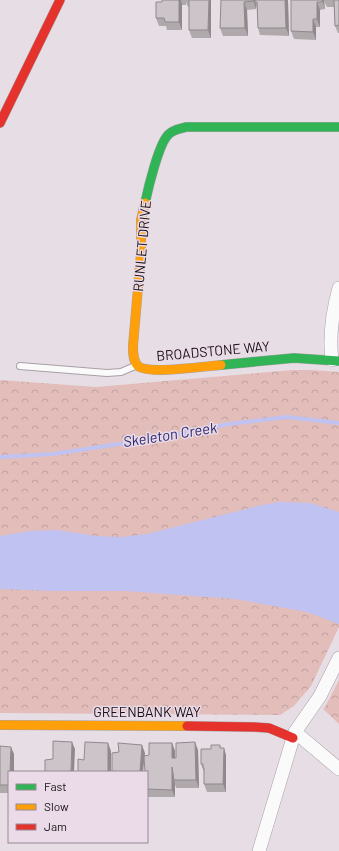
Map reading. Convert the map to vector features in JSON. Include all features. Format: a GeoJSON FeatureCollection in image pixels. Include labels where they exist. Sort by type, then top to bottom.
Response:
{"type":"FeatureCollection","features":[{"type":"Feature","properties":{"kind":"street"},"geometry":{"type":"LineString","coordinates":[[0,123],[60,0]]}},
{"type":"Feature","properties":{"kind":"street","name":"RUNLET DRIVE"},"geometry":{"type":"LineString","coordinates":[[137,365],[134,360],[133,346],[141,220],[150,181],[161,147],[167,135],[174,130],[186,127],[339,127]]}},
{"type":"Feature","properties":{"kind":"street"},"geometry":{"type":"LineString","coordinates":[[335,360],[330,347],[335,303],[339,288]]}},
{"type":"Feature","properties":{"kind":"street","name":"BROADSTONE WAY"},"geometry":{"type":"LineString","coordinates":[[137,365],[148,371],[158,371],[294,358],[335,360]]}},
{"type":"Feature","properties":{"kind":"street"},"geometry":{"type":"LineString","coordinates":[[259,851],[294,735],[320,696],[338,661]]}},
{"type":"Feature","properties":{"kind":"street","name":"GREENBANK WAY"},"geometry":{"type":"LineString","coordinates":[[0,725],[254,727],[268,728],[294,735]]}},
{"type":"Feature","properties":{"kind":"street"},"geometry":{"type":"LineString","coordinates":[[294,735],[339,769]]}},
{"type":"Feature","properties":{"kind":"lane","name":"BROADSTONE WAY"},"geometry":{"type":"LineString","coordinates":[[20,366],[107,373],[121,372],[137,365]]}},
{"type":"Feature","properties":{"kind":"green space"},"geometry":{"type":"Polygon","coordinates":[[[293,370],[339,372],[339,627],[311,686],[294,706],[280,715],[0,713],[0,380],[96,387],[293,370]]]}},
{"type":"Feature","properties":{"kind":"green space"},"geometry":{"type":"Polygon","coordinates":[[[339,680],[339,724],[323,709],[339,680]]]}},
{"type":"Feature","properties":{"kind":"water"},"geometry":{"type":"Polygon","coordinates":[[[279,502],[310,503],[339,512],[339,624],[307,612],[235,599],[125,591],[0,589],[0,536],[29,531],[57,530],[96,536],[121,537],[147,534],[279,502]]]}},
{"type":"Feature","properties":{"kind":"building"},"geometry":{"type":"Polygon","coordinates":[[[162,0],[179,0],[179,22],[165,22],[164,18],[156,18],[156,2],[162,2],[162,0]]]}},
{"type":"Feature","properties":{"kind":"building"},"geometry":{"type":"Polygon","coordinates":[[[189,0],[209,0],[208,30],[189,30],[189,0]]]}},
{"type":"Feature","properties":{"kind":"building"},"geometry":{"type":"Polygon","coordinates":[[[221,0],[253,0],[244,2],[245,28],[220,28],[221,0]]]}},
{"type":"Feature","properties":{"kind":"building"},"geometry":{"type":"Polygon","coordinates":[[[255,0],[285,0],[286,28],[258,28],[257,2],[255,2],[255,0]]]}},
{"type":"Feature","properties":{"kind":"building"},"geometry":{"type":"Polygon","coordinates":[[[291,0],[322,0],[322,2],[317,2],[317,19],[313,19],[313,32],[291,31],[291,0]]]}},
{"type":"Feature","properties":{"kind":"building"},"geometry":{"type":"Polygon","coordinates":[[[334,0],[339,0],[339,25],[335,26],[334,0]]]}},
{"type":"Feature","properties":{"kind":"building"},"geometry":{"type":"Polygon","coordinates":[[[53,741],[72,742],[71,771],[45,771],[45,760],[53,759],[53,741]]]}},
{"type":"Feature","properties":{"kind":"building"},"geometry":{"type":"Polygon","coordinates":[[[85,742],[108,743],[108,771],[78,771],[78,759],[84,760],[85,742]]]}},
{"type":"Feature","properties":{"kind":"building"},"geometry":{"type":"Polygon","coordinates":[[[195,742],[196,780],[174,780],[172,767],[172,790],[148,789],[148,771],[145,771],[144,756],[149,755],[149,743],[172,743],[172,758],[176,758],[176,743],[195,742]]]}},
{"type":"Feature","properties":{"kind":"building"},"geometry":{"type":"Polygon","coordinates":[[[118,743],[142,745],[140,771],[112,771],[112,753],[119,752],[118,743]]]}},
{"type":"Feature","properties":{"kind":"building"},"geometry":{"type":"Polygon","coordinates":[[[211,745],[220,745],[220,748],[224,748],[223,784],[204,784],[204,768],[203,764],[201,764],[201,749],[211,749],[211,745]]]}},
{"type":"Feature","properties":{"kind":"building"},"geometry":{"type":"Polygon","coordinates":[[[0,746],[11,747],[8,785],[0,785],[0,746]]]}},
{"type":"Feature","properties":{"kind":"waterway","name":"Skeleton Creek"},"geometry":{"type":"LineString","coordinates":[[0,457],[53,454],[152,439],[229,424],[287,417],[339,423]]}},
{"type":"Feature","properties":{"kind":"traffic: fast"},"geometry":{"type":"LineString","coordinates":[[145,203],[154,166],[161,146],[169,134],[175,130],[186,127],[339,127]]}},
{"type":"Feature","properties":{"kind":"traffic: fast"},"geometry":{"type":"LineString","coordinates":[[221,365],[294,358],[339,361]]}},
{"type":"Feature","properties":{"kind":"traffic: slow"},"geometry":{"type":"LineString","coordinates":[[145,203],[141,220],[141,253],[133,346],[135,362],[138,366],[144,369],[154,370],[221,365]]}},
{"type":"Feature","properties":{"kind":"traffic: slow"},"geometry":{"type":"LineString","coordinates":[[0,725],[187,726]]}},
{"type":"Feature","properties":{"kind":"traffic: jam"},"geometry":{"type":"LineString","coordinates":[[0,123],[60,0]]}},
{"type":"Feature","properties":{"kind":"traffic: jam"},"geometry":{"type":"LineString","coordinates":[[187,726],[269,728],[293,738]]}}]}
